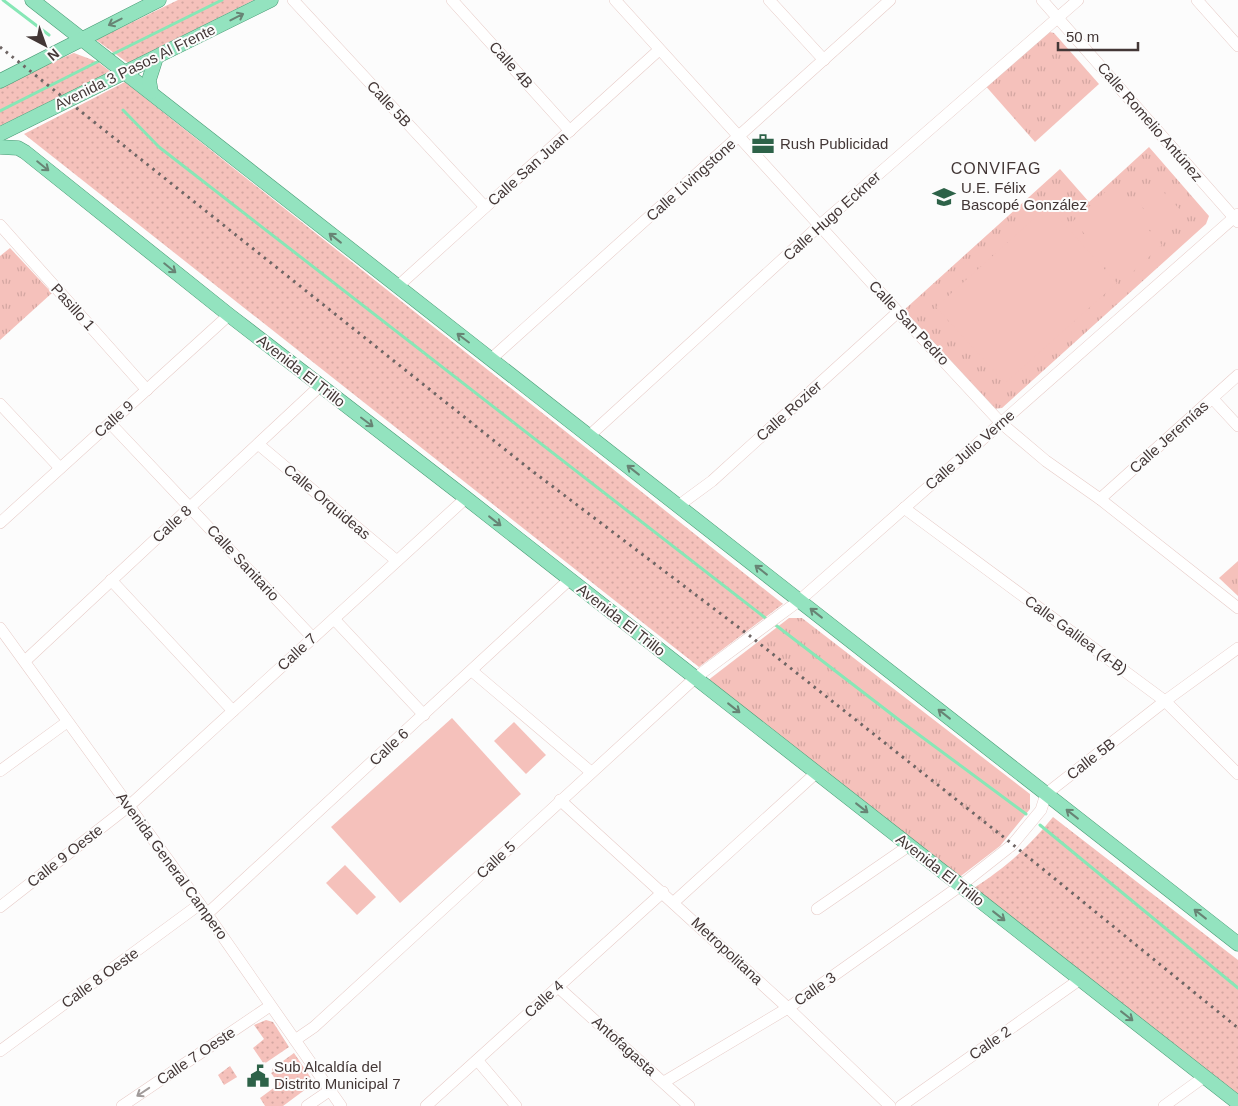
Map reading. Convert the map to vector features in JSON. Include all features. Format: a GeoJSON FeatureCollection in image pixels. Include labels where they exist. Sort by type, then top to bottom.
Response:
{"type":"FeatureCollection","features":[{"type":"Feature","properties":{"kind":"main road"},"geometry":{"type":"LineString","coordinates":[[32,0],[678,506],[797,602],[1238,944]]}},
{"type":"Feature","properties":{"kind":"main road"},"geometry":{"type":"LineString","coordinates":[[0,81],[159,0]]}},
{"type":"Feature","properties":{"kind":"main road","name":"Avenida 3 Pasos Al Frente"},"geometry":{"type":"LineString","coordinates":[[0,134],[122,69],[156,58],[271,0]]}},
{"type":"Feature","properties":{"kind":"main road"},"geometry":{"type":"LineString","coordinates":[[151,92],[149,80],[156,58]]}},
{"type":"Feature","properties":{"kind":"main road","name":"Avenida El Trillo"},"geometry":{"type":"LineString","coordinates":[[0,147],[18,148],[25,152],[229,315],[570,579],[1238,1103]]}},
{"type":"Feature","properties":{"kind":"street","name":"Calle 5B"},"geometry":{"type":"LineString","coordinates":[[293,0],[485,208]]}},
{"type":"Feature","properties":{"kind":"street","name":"Calle 4B"},"geometry":{"type":"LineString","coordinates":[[452,0],[570,131]]}},
{"type":"Feature","properties":{"kind":"street","name":"Calle San Pedro"},"geometry":{"type":"LineString","coordinates":[[615,0],[898,312],[1001,422],[1046,461],[1100,499],[1238,608]]}},
{"type":"Feature","properties":{"kind":"street"},"geometry":{"type":"LineString","coordinates":[[769,0],[824,60]]}},
{"type":"Feature","properties":{"kind":"street","name":"Calle Livingstone"},"geometry":{"type":"LineString","coordinates":[[491,359],[890,0]]}},
{"type":"Feature","properties":{"kind":"street","name":"Calle Romelio Antúnez"},"geometry":{"type":"LineString","coordinates":[[1042,0],[1237,218]]}},
{"type":"Feature","properties":{"kind":"street","name":"Calle Hugo Eckner"},"geometry":{"type":"LineString","coordinates":[[589,436],[820,226],[1078,0]]}},
{"type":"Feature","properties":{"kind":"street"},"geometry":{"type":"LineString","coordinates":[[1197,0],[1238,46]]}},
{"type":"Feature","properties":{"kind":"street","name":"Calle San Juan"},"geometry":{"type":"LineString","coordinates":[[397,287],[659,50]]}},
{"type":"Feature","properties":{"kind":"street","name":"Calle Julio Verne"},"geometry":{"type":"LineString","coordinates":[[695,678],[797,602],[1237,218]]}},
{"type":"Feature","properties":{"kind":"street","name":"Pasillo 1"},"geometry":{"type":"LineString","coordinates":[[0,225],[147,390]]}},
{"type":"Feature","properties":{"kind":"street","name":"Calle Rozier"},"geometry":{"type":"LineString","coordinates":[[678,506],[712,481],[898,312]]}},
{"type":"Feature","properties":{"kind":"street","name":"Calle 9"},"geometry":{"type":"LineString","coordinates":[[0,523],[229,315]]}},
{"type":"Feature","properties":{"kind":"street","name":"Calle Jeremías"},"geometry":{"type":"LineString","coordinates":[[1100,499],[1238,375]]}},
{"type":"Feature","properties":{"kind":"street","name":"Calle 8"},"geometry":{"type":"LineString","coordinates":[[24,661],[320,386]]}},
{"type":"Feature","properties":{"kind":"street"},"geometry":{"type":"LineString","coordinates":[[1213,399],[1238,426]]}},
{"type":"Feature","properties":{"kind":"street"},"geometry":{"type":"LineString","coordinates":[[0,404],[60,468]]}},
{"type":"Feature","properties":{"kind":"street","name":"Calle Sanitario"},"geometry":{"type":"LineString","coordinates":[[110,423],[313,638]]}},
{"type":"Feature","properties":{"kind":"street","name":"Calle Orquideas"},"geometry":{"type":"LineString","coordinates":[[258,444],[397,560]]}},
{"type":"Feature","properties":{"kind":"street","name":"Calle 7"},"geometry":{"type":"LineString","coordinates":[[130,806],[466,498]]}},
{"type":"Feature","properties":{"kind":"street","name":"Calle Galilea (4-B)"},"geometry":{"type":"LineString","coordinates":[[904,508],[1166,701],[1238,774]]}},
{"type":"Feature","properties":{"kind":"street","name":"Calle 6"},"geometry":{"type":"LineString","coordinates":[[204,909],[424,715],[570,579]]}},
{"type":"Feature","properties":{"kind":"street"},"geometry":{"type":"LineString","coordinates":[[111,580],[233,711]]}},
{"type":"Feature","properties":{"kind":"street"},"geometry":{"type":"LineString","coordinates":[[334,619],[424,715]]}},
{"type":"Feature","properties":{"kind":"street","name":"Avenida General Campero"},"geometry":{"type":"LineString","coordinates":[[0,628],[204,909],[341,1106]]}},
{"type":"Feature","properties":{"kind":"street","name":"Calle 5B"},"geometry":{"type":"LineString","coordinates":[[960,886],[1012,845],[1041,810],[1046,794],[1238,648]]}},
{"type":"Feature","properties":{"kind":"street"},"geometry":{"type":"LineString","coordinates":[[472,671],[590,772]]}},
{"type":"Feature","properties":{"kind":"street","name":"Calle 5"},"geometry":{"type":"LineString","coordinates":[[295,1040],[314,1027],[590,772],[695,678]]}},
{"type":"Feature","properties":{"kind":"street"},"geometry":{"type":"LineString","coordinates":[[0,771],[67,722]]}},
{"type":"Feature","properties":{"kind":"street"},"geometry":{"type":"LineString","coordinates":[[674,902],[816,773]]}},
{"type":"Feature","properties":{"kind":"street","name":"Metropolitana"},"geometry":{"type":"LineString","coordinates":[[560,800],[674,902],[890,1106]]}},
{"type":"Feature","properties":{"kind":"street","name":"Calle 9 Oeste"},"geometry":{"type":"LineString","coordinates":[[0,907],[130,806]]}},
{"type":"Feature","properties":{"kind":"street"},"geometry":{"type":"LineString","coordinates":[[817,909],[910,845]]}},
{"type":"Feature","properties":{"kind":"street","name":"Calle 3"},"geometry":{"type":"LineString","coordinates":[[664,1082],[788,1008],[960,886]]}},
{"type":"Feature","properties":{"kind":"street","name":"Calle 4"},"geometry":{"type":"LineString","coordinates":[[426,1106],[663,892]]}},
{"type":"Feature","properties":{"kind":"street","name":"Calle 8 Oeste"},"geometry":{"type":"LineString","coordinates":[[0,1051],[204,909]]}},
{"type":"Feature","properties":{"kind":"street","name":"Calle 2"},"geometry":{"type":"LineString","coordinates":[[901,1106],[1079,980]]}},
{"type":"Feature","properties":{"kind":"street","name":"Antofagasta"},"geometry":{"type":"LineString","coordinates":[[558,987],[689,1106]]}},
{"type":"Feature","properties":{"kind":"street","name":"Calle 7 Oeste"},"geometry":{"type":"LineString","coordinates":[[122,1106],[270,1006]]}},
{"type":"Feature","properties":{"kind":"street"},"geometry":{"type":"LineString","coordinates":[[478,1061],[516,1106]]}},
{"type":"Feature","properties":{"kind":"street"},"geometry":{"type":"LineString","coordinates":[[1164,1106],[1204,1077]]}},
{"type":"Feature","properties":{"kind":"street"},"geometry":{"type":"LineString","coordinates":[[307,1106],[329,1091]]}},
{"type":"Feature","properties":{"kind":"green space"},"geometry":{"type":"Polygon","coordinates":[[[178,0],[254,0],[128,63],[96,40],[178,0]]]}},
{"type":"Feature","properties":{"kind":"green space"},"geometry":{"type":"Polygon","coordinates":[[[1045,31],[1054,33],[1099,84],[1035,142],[983,83],[1045,31]]]}},
{"type":"Feature","properties":{"kind":"green space"},"geometry":{"type":"Polygon","coordinates":[[[74,53],[98,62],[111,72],[0,126],[0,86],[22,74],[74,53]]]}},
{"type":"Feature","properties":{"kind":"green space"},"geometry":{"type":"Polygon","coordinates":[[[125,82],[783,604],[699,667],[24,134],[125,82]]]}},
{"type":"Feature","properties":{"kind":"green space"},"geometry":{"type":"Polygon","coordinates":[[[1149,147],[1209,216],[1206,224],[1002,408],[993,409],[904,310],[1060,169],[1089,202],[1149,147]]]}},
{"type":"Feature","properties":{"kind":"green space"},"geometry":{"type":"Polygon","coordinates":[[[1154,182],[1186,216],[1166,234],[1135,199],[1154,182]]]}},
{"type":"Feature","properties":{"kind":"green space"},"geometry":{"type":"Polygon","coordinates":[[[1111,187],[1162,245],[1125,279],[1073,221],[1111,187]]]}},
{"type":"Feature","properties":{"kind":"green space"},"geometry":{"type":"Polygon","coordinates":[[[1048,206],[1117,283],[1005,383],[936,307],[1048,206]]]}},
{"type":"Feature","properties":{"kind":"green space"},"geometry":{"type":"Polygon","coordinates":[[[10,248],[52,293],[0,340],[0,256],[10,248]]]}},
{"type":"Feature","properties":{"kind":"green space"},"geometry":{"type":"Polygon","coordinates":[[[1238,561],[1238,596],[1219,578],[1238,561]]]}},
{"type":"Feature","properties":{"kind":"green space"},"geometry":{"type":"Polygon","coordinates":[[[789,618],[802,618],[1030,794],[1030,809],[1000,846],[957,879],[707,681],[789,618]]]}},
{"type":"Feature","properties":{"kind":"green space"},"geometry":{"type":"Polygon","coordinates":[[[452,718],[521,794],[400,903],[331,827],[452,718]]]}},
{"type":"Feature","properties":{"kind":"green space"},"geometry":{"type":"Polygon","coordinates":[[[514,722],[546,755],[526,774],[494,741],[514,722]]]}},
{"type":"Feature","properties":{"kind":"green space"},"geometry":{"type":"Polygon","coordinates":[[[1053,817],[1238,960],[1238,1098],[971,890],[995,874],[1015,857],[1053,817]]]}},
{"type":"Feature","properties":{"kind":"green space"},"geometry":{"type":"Polygon","coordinates":[[[345,865],[376,897],[357,915],[326,883],[345,865]]]}},
{"type":"Feature","properties":{"kind":"green space"},"geometry":{"type":"Polygon","coordinates":[[[266,1020],[273,1022],[289,1047],[264,1064],[253,1048],[264,1039],[254,1025],[266,1020]]]}},
{"type":"Feature","properties":{"kind":"green space"},"geometry":{"type":"Polygon","coordinates":[[[294,1053],[313,1081],[310,1086],[283,1106],[265,1106],[260,1098],[279,1084],[271,1073],[273,1072],[272,1069],[294,1053]]]}},
{"type":"Feature","properties":{"kind":"green space"},"geometry":{"type":"Polygon","coordinates":[[[230,1066],[237,1077],[224,1085],[218,1075],[230,1066]]]}},
{"type":"Feature","properties":{"kind":"waterway"},"geometry":{"type":"LineString","coordinates":[[3,0],[49,35]]}},
{"type":"Feature","properties":{"kind":"waterway"},"geometry":{"type":"LineString","coordinates":[[109,56],[222,0]]}},
{"type":"Feature","properties":{"kind":"waterway"},"geometry":{"type":"LineString","coordinates":[[0,111],[101,60]]}},
{"type":"Feature","properties":{"kind":"waterway"},"geometry":{"type":"LineString","coordinates":[[123,110],[159,147],[768,620]]}},
{"type":"Feature","properties":{"kind":"waterway"},"geometry":{"type":"LineString","coordinates":[[773,623],[1026,814]]}},
{"type":"Feature","properties":{"kind":"waterway"},"geometry":{"type":"LineString","coordinates":[[1040,825],[1238,988]]}},
{"type":"Feature","properties":{"kind":"railway"},"geometry":{"type":"LineString","coordinates":[[0,47],[527,467],[750,636],[1006,839],[1238,1028]]}},
{"type":"Feature","properties":{"kind":"place","name":"Rush Publicidad"},"geometry":{"type":"Point","coordinates":[763,144]}},
{"type":"Feature","properties":{"kind":"place","name":"U.E. Félix Bascopé González"},"geometry":{"type":"Point","coordinates":[944,197]}},
{"type":"Feature","properties":{"kind":"place","name":"Sub Alcaldía del Distrito Municipal 7"},"geometry":{"type":"Point","coordinates":[258,1076]}},
{"type":"Feature","properties":{"kind":"district","name":"CONVIFAG"},"geometry":{"type":"Point","coordinates":[996,168]}}]}
